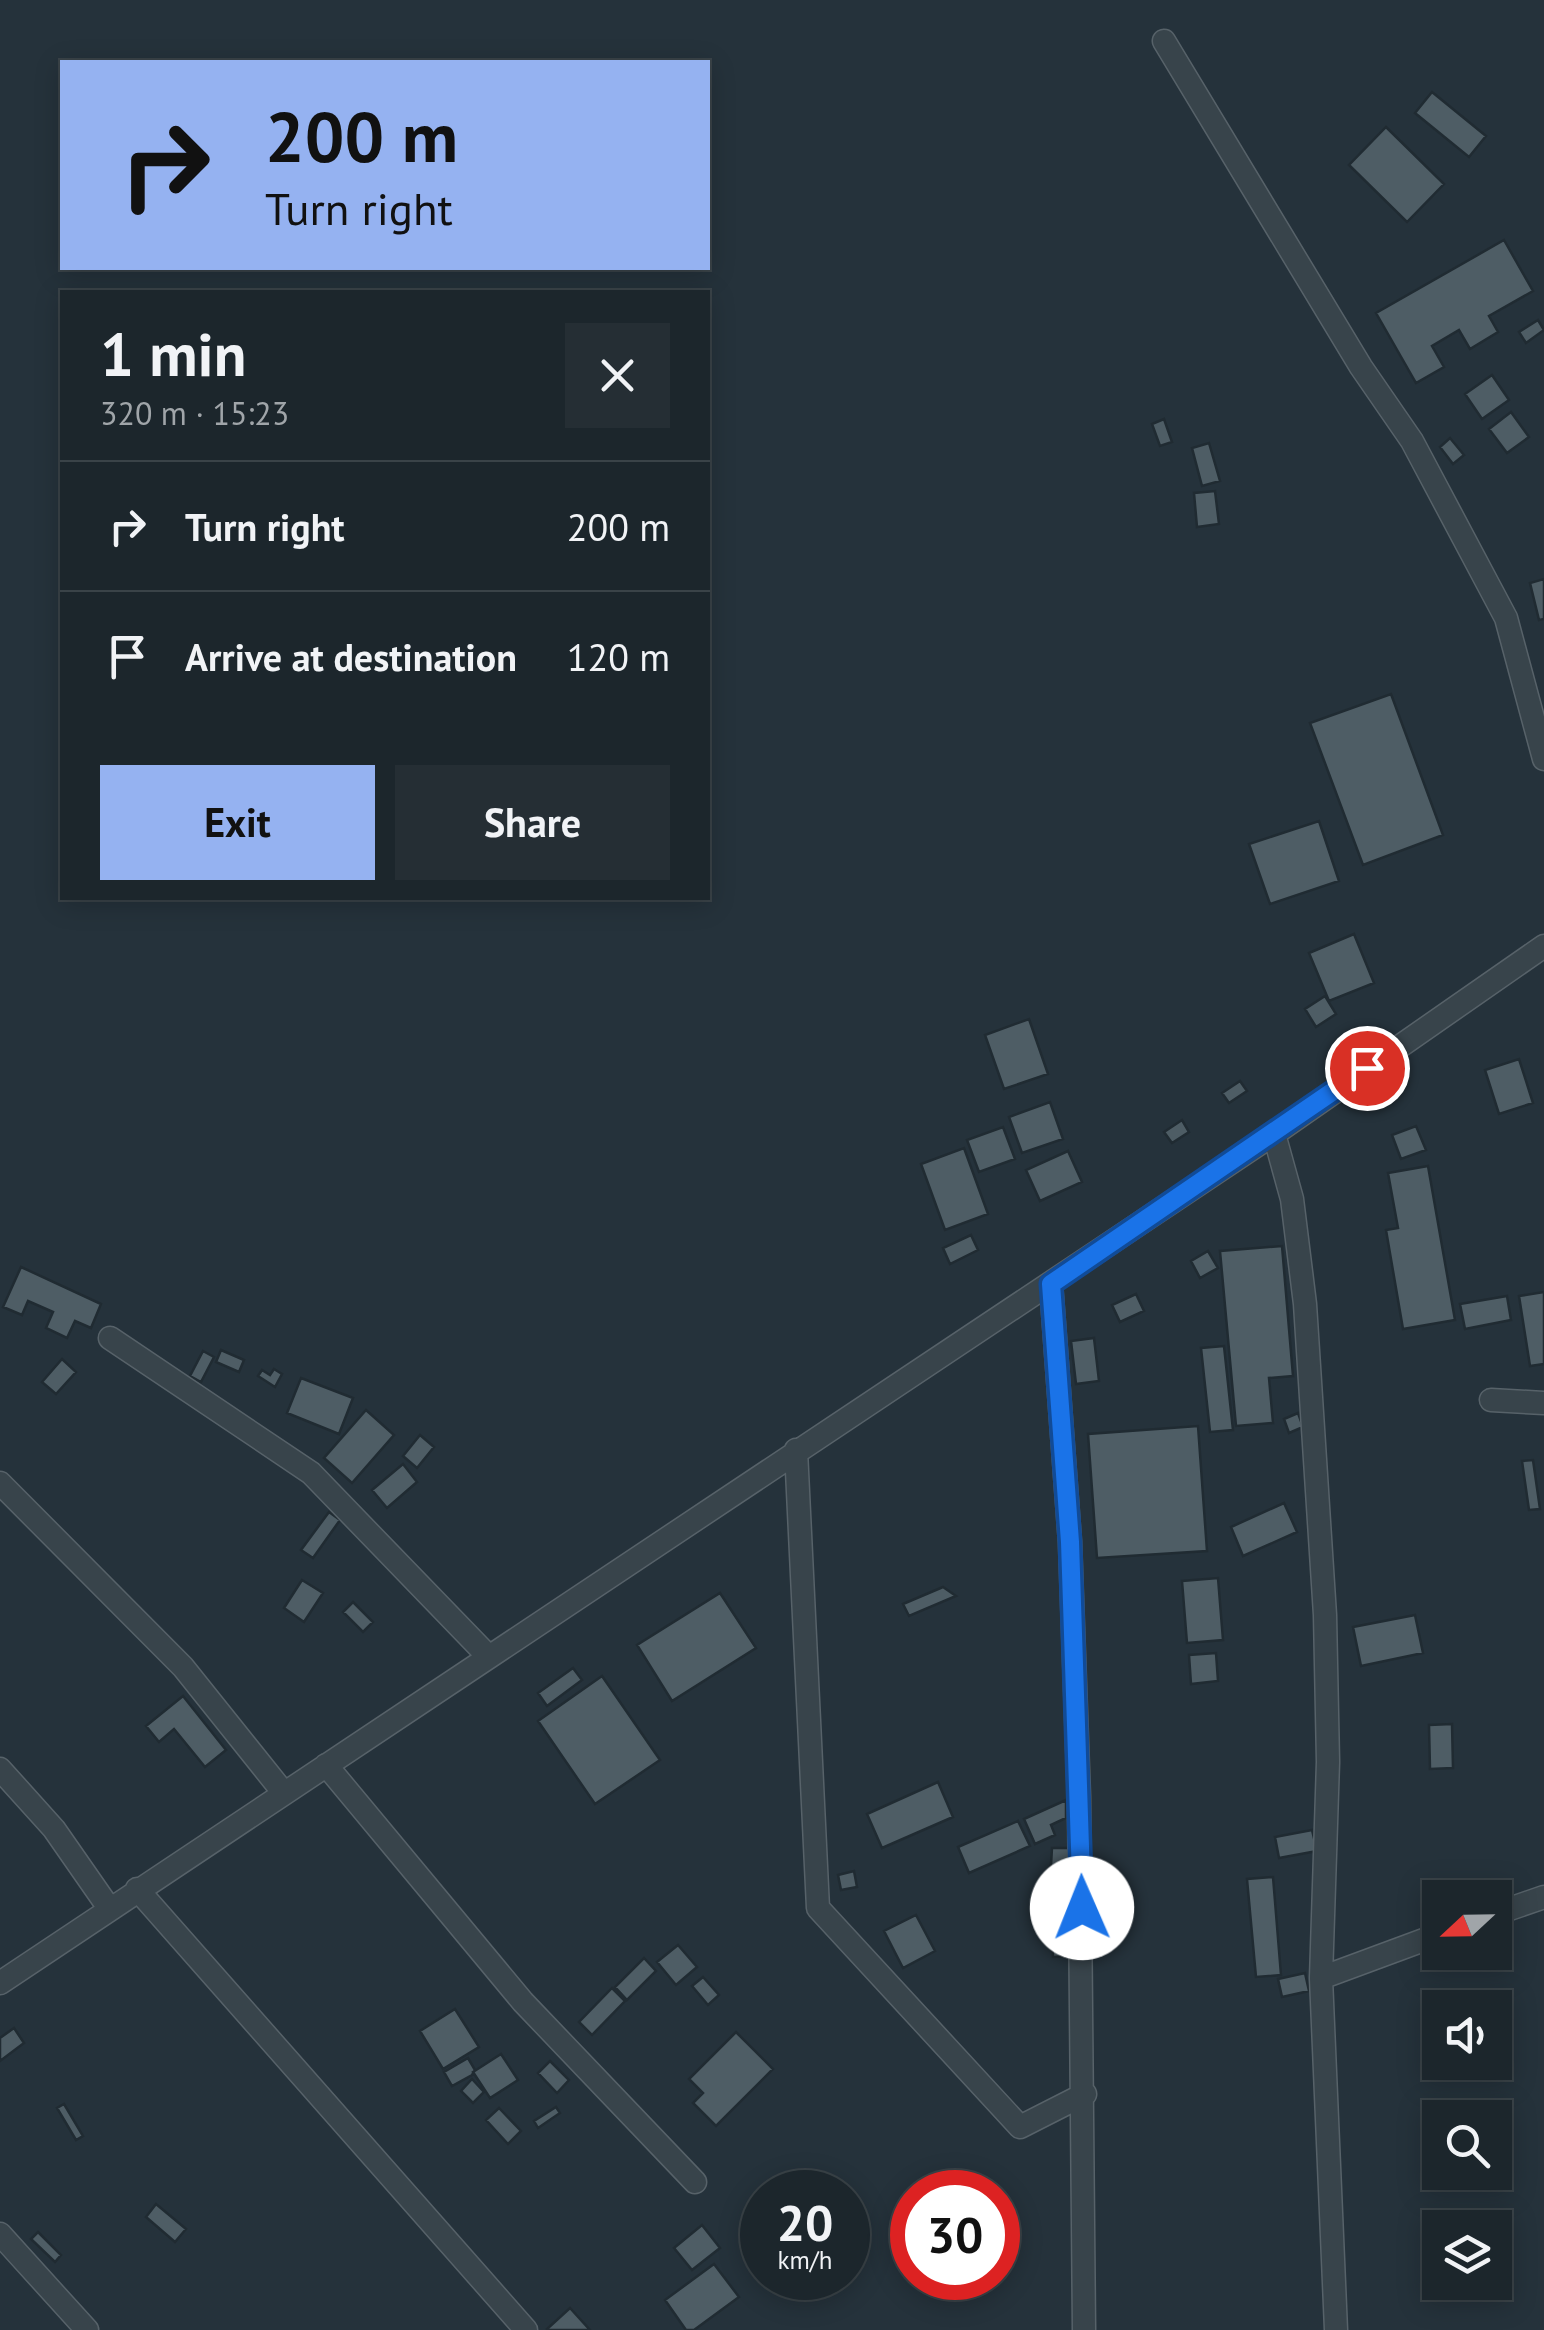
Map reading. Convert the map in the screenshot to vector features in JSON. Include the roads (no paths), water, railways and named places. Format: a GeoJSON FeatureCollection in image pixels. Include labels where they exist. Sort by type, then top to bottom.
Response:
{"type":"FeatureCollection","features":[{"type":"Feature","properties":{"kind":"street"},"geometry":{"type":"LineString","coordinates":[[1164,41],[1361,367],[1412,441],[1506,618],[1544,759]]}},
{"type":"Feature","properties":{"kind":"street"},"geometry":{"type":"LineString","coordinates":[[0,1983],[1051,1284],[1544,946]]}},
{"type":"Feature","properties":{"kind":"street"},"geometry":{"type":"LineString","coordinates":[[1274,1134],[1292,1200],[1316,1441],[1328,1762],[1322,1978],[1336,2330]]}},
{"type":"Feature","properties":{"kind":"street"},"geometry":{"type":"LineString","coordinates":[[1051,1284],[1070,1542],[1085,2094],[1084,2330]]}},
{"type":"Feature","properties":{"kind":"street"},"geometry":{"type":"LineString","coordinates":[[110,1338],[312,1473],[488,1656]]}},
{"type":"Feature","properties":{"kind":"street"},"geometry":{"type":"LineString","coordinates":[[1490,1400],[1544,1403]]}},
{"type":"Feature","properties":{"kind":"street"},"geometry":{"type":"LineString","coordinates":[[796,1450],[818,1908],[1020,2127],[1085,2094]]}},
{"type":"Feature","properties":{"kind":"street"},"geometry":{"type":"LineString","coordinates":[[0,1483],[183,1667],[284,1792]]}},
{"type":"Feature","properties":{"kind":"street"},"geometry":{"type":"LineString","coordinates":[[326,1765],[523,2002],[695,2182]]}},
{"type":"Feature","properties":{"kind":"street"},"geometry":{"type":"LineString","coordinates":[[0,1769],[54,1829],[108,1908]]}},
{"type":"Feature","properties":{"kind":"street"},"geometry":{"type":"LineString","coordinates":[[137,1889],[526,2330]]}},
{"type":"Feature","properties":{"kind":"street"},"geometry":{"type":"LineString","coordinates":[[1512,1908],[1544,1898]]}},
{"type":"Feature","properties":{"kind":"street"},"geometry":{"type":"LineString","coordinates":[[1322,1978],[1422,1941]]}},
{"type":"Feature","properties":{"kind":"street"},"geometry":{"type":"LineString","coordinates":[[0,2234],[86,2330]]}}]}
